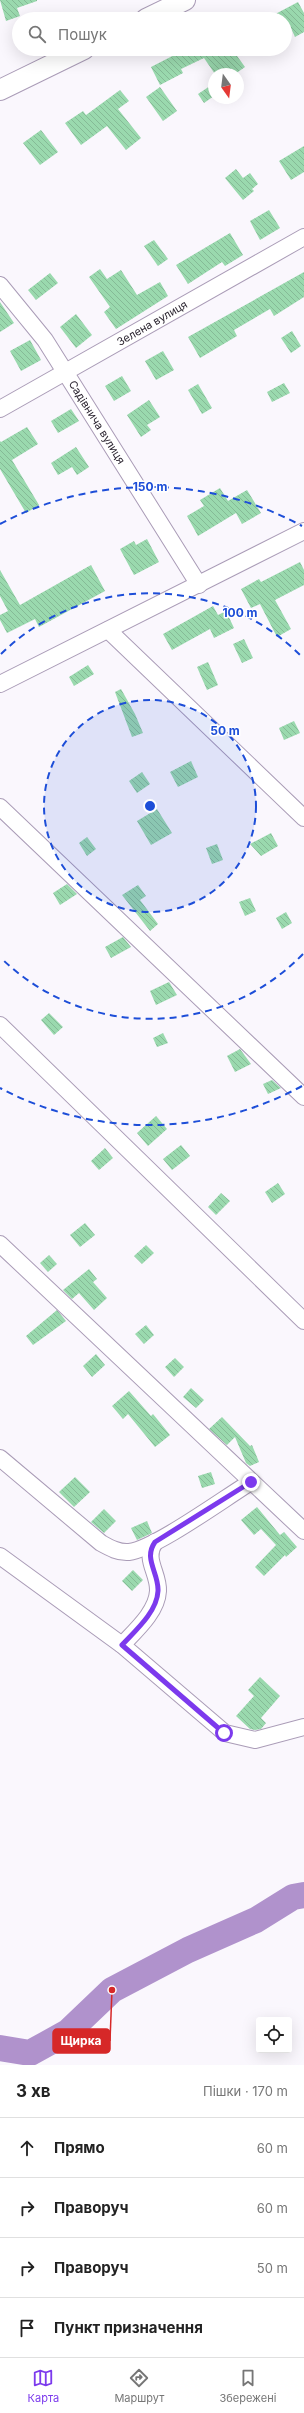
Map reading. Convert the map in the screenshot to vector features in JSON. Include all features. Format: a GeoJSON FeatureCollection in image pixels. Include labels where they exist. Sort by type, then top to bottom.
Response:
{"type":"FeatureCollection","features":[{"type":"Feature","properties":{"kind":"main road"},"geometry":{"type":"LineString","coordinates":[[160,12],[185,0]]}},
{"type":"Feature","properties":{"kind":"main road"},"geometry":{"type":"LineString","coordinates":[[0,90],[70,56]]}},
{"type":"Feature","properties":{"kind":"street","name":"Зелена вулиця"},"geometry":{"type":"LineString","coordinates":[[0,409],[304,237]]}},
{"type":"Feature","properties":{"kind":"street","name":"Садівнича вулиця"},"geometry":{"type":"LineString","coordinates":[[0,285],[45,340],[199,585]]}},
{"type":"Feature","properties":{"kind":"street"},"geometry":{"type":"LineString","coordinates":[[0,684],[304,531]]}},
{"type":"Feature","properties":{"kind":"street"},"geometry":{"type":"LineString","coordinates":[[108,630],[304,818]]}},
{"type":"Feature","properties":{"kind":"street"},"geometry":{"type":"LineString","coordinates":[[0,807],[304,1098]]}},
{"type":"Feature","properties":{"kind":"street"},"geometry":{"type":"LineString","coordinates":[[0,1025],[304,1321]]}},
{"type":"Feature","properties":{"kind":"street"},"geometry":{"type":"LineString","coordinates":[[0,1244],[304,1531]]}},
{"type":"Feature","properties":{"kind":"street"},"geometry":{"type":"LineString","coordinates":[[0,1458],[100,1543],[118,1551],[130,1552],[155,1542],[251,1482]]}},
{"type":"Feature","properties":{"kind":"street"},"geometry":{"type":"LineString","coordinates":[[122,1645],[147,1616],[156,1602],[158,1581],[149,1557],[150,1549],[155,1542]]}},
{"type":"Feature","properties":{"kind":"street"},"geometry":{"type":"LineString","coordinates":[[0,1556],[122,1645],[224,1733],[255,1740],[304,1727]]}},
{"type":"Feature","properties":{"kind":"building"},"geometry":{"type":"Polygon","coordinates":[[[0,0],[37,0],[17,8],[18,12],[12,12],[12,19],[6,21],[0,0]]]}},
{"type":"Feature","properties":{"kind":"building"},"geometry":{"type":"Polygon","coordinates":[[[298,2],[304,13],[304,32],[295,37],[292,30],[292,12],[279,12],[298,2]]]}},
{"type":"Feature","properties":{"kind":"building"},"geometry":{"type":"Polygon","coordinates":[[[172,56],[237,56],[245,67],[211,68],[204,58],[181,69],[183,73],[160,85],[151,67],[172,56]]]}},
{"type":"Feature","properties":{"kind":"building"},"geometry":{"type":"Polygon","coordinates":[[[160,87],[177,111],[163,121],[146,97],[160,87]]]}},
{"type":"Feature","properties":{"kind":"building"},"geometry":{"type":"Polygon","coordinates":[[[208,87],[208,100],[204,103],[198,94],[208,87]]]}},
{"type":"Feature","properties":{"kind":"building"},"geometry":{"type":"Polygon","coordinates":[[[120,90],[129,101],[118,109],[141,138],[126,150],[107,126],[81,145],[65,123],[83,111],[86,115],[120,90]]]}},
{"type":"Feature","properties":{"kind":"building"},"geometry":{"type":"Polygon","coordinates":[[[41,130],[58,152],[40,165],[23,143],[41,130]]]}},
{"type":"Feature","properties":{"kind":"building"},"geometry":{"type":"Polygon","coordinates":[[[304,146],[304,172],[291,180],[279,161],[304,146]]]}},
{"type":"Feature","properties":{"kind":"building"},"geometry":{"type":"Polygon","coordinates":[[[236,169],[243,178],[250,173],[258,184],[252,189],[254,191],[243,200],[225,178],[236,169]]]}},
{"type":"Feature","properties":{"kind":"building"},"geometry":{"type":"Polygon","coordinates":[[[269,210],[280,228],[260,240],[250,221],[269,210]]]}},
{"type":"Feature","properties":{"kind":"building"},"geometry":{"type":"Polygon","coordinates":[[[230,233],[243,255],[225,266],[222,262],[188,284],[176,265],[230,233]]]}},
{"type":"Feature","properties":{"kind":"building"},"geometry":{"type":"Polygon","coordinates":[[[154,240],[168,259],[158,266],[144,246],[154,240]]]}},
{"type":"Feature","properties":{"kind":"building"},"geometry":{"type":"Polygon","coordinates":[[[100,269],[107,279],[121,270],[137,295],[160,282],[168,296],[116,329],[104,312],[110,307],[89,277],[100,269]]]}},
{"type":"Feature","properties":{"kind":"building"},"geometry":{"type":"Polygon","coordinates":[[[304,272],[304,297],[274,316],[270,309],[234,330],[237,336],[200,358],[188,337],[304,272]]]}},
{"type":"Feature","properties":{"kind":"building"},"geometry":{"type":"Polygon","coordinates":[[[50,273],[58,283],[36,300],[28,290],[50,273]]]}},
{"type":"Feature","properties":{"kind":"building"},"geometry":{"type":"Polygon","coordinates":[[[0,302],[14,323],[0,332],[0,302]]]}},
{"type":"Feature","properties":{"kind":"building"},"geometry":{"type":"Polygon","coordinates":[[[76,314],[92,335],[76,348],[60,327],[76,314]]]}},
{"type":"Feature","properties":{"kind":"building"},"geometry":{"type":"Polygon","coordinates":[[[292,331],[301,346],[291,353],[281,338],[292,331]]]}},
{"type":"Feature","properties":{"kind":"building"},"geometry":{"type":"Polygon","coordinates":[[[30,340],[41,360],[21,371],[10,351],[30,340]]]}},
{"type":"Feature","properties":{"kind":"building"},"geometry":{"type":"Polygon","coordinates":[[[163,351],[174,370],[156,380],[145,361],[163,351]]]}},
{"type":"Feature","properties":{"kind":"building"},"geometry":{"type":"Polygon","coordinates":[[[122,376],[131,391],[114,401],[105,386],[122,376]]]}},
{"type":"Feature","properties":{"kind":"building"},"geometry":{"type":"Polygon","coordinates":[[[284,383],[290,393],[272,402],[267,392],[284,383]]]}},
{"type":"Feature","properties":{"kind":"building"},"geometry":{"type":"Polygon","coordinates":[[[198,384],[212,408],[202,414],[188,390],[198,384]]]}},
{"type":"Feature","properties":{"kind":"building"},"geometry":{"type":"Polygon","coordinates":[[[149,400],[160,417],[147,425],[151,430],[141,437],[127,415],[149,400]]]}},
{"type":"Feature","properties":{"kind":"building"},"geometry":{"type":"Polygon","coordinates":[[[71,409],[79,421],[58,433],[51,421],[71,409]]]}},
{"type":"Feature","properties":{"kind":"building"},"geometry":{"type":"Polygon","coordinates":[[[27,427],[38,444],[12,460],[39,505],[26,513],[0,469],[0,441],[1,442],[27,427]]]}},
{"type":"Feature","properties":{"kind":"building"},"geometry":{"type":"Polygon","coordinates":[[[76,447],[89,467],[77,475],[72,467],[58,475],[51,463],[76,447]]]}},
{"type":"Feature","properties":{"kind":"building"},"geometry":{"type":"Polygon","coordinates":[[[220,488],[228,501],[247,490],[261,513],[242,524],[236,513],[198,536],[187,516],[204,506],[200,500],[220,488]]]}},
{"type":"Feature","properties":{"kind":"building"},"geometry":{"type":"Polygon","coordinates":[[[147,539],[159,562],[134,575],[120,549],[134,541],[136,545],[147,539]]]}},
{"type":"Feature","properties":{"kind":"building"},"geometry":{"type":"Polygon","coordinates":[[[300,562],[304,570],[304,585],[275,600],[291,629],[277,637],[260,604],[251,608],[241,589],[259,579],[261,582],[300,562]]]}},
{"type":"Feature","properties":{"kind":"building"},"geometry":{"type":"Polygon","coordinates":[[[91,565],[105,591],[39,627],[35,619],[7,633],[0,620],[0,615],[8,611],[0,596],[0,570],[20,605],[91,565]]]}},
{"type":"Feature","properties":{"kind":"building"},"geometry":{"type":"Polygon","coordinates":[[[213,606],[218,615],[226,611],[234,628],[214,638],[210,629],[172,650],[163,634],[213,606]]]}},
{"type":"Feature","properties":{"kind":"building"},"geometry":{"type":"Polygon","coordinates":[[[244,639],[253,658],[242,663],[233,644],[244,639]]]}},
{"type":"Feature","properties":{"kind":"building"},"geometry":{"type":"Polygon","coordinates":[[[208,662],[218,685],[207,690],[197,667],[208,662]]]}},
{"type":"Feature","properties":{"kind":"building"},"geometry":{"type":"Polygon","coordinates":[[[88,665],[94,674],[74,686],[69,677],[88,665]]]}},
{"type":"Feature","properties":{"kind":"building"},"geometry":{"type":"Polygon","coordinates":[[[121,689],[135,714],[143,733],[132,737],[115,692],[121,689]]]}},
{"type":"Feature","properties":{"kind":"building"},"geometry":{"type":"Polygon","coordinates":[[[294,721],[300,733],[284,740],[279,728],[294,721]]]}},
{"type":"Feature","properties":{"kind":"building"},"geometry":{"type":"Polygon","coordinates":[[[191,761],[198,777],[178,787],[170,772],[191,761]]]}},
{"type":"Feature","properties":{"kind":"building"},"geometry":{"type":"Polygon","coordinates":[[[142,772],[150,784],[137,793],[129,781],[142,772]]]}},
{"type":"Feature","properties":{"kind":"building"},"geometry":{"type":"Polygon","coordinates":[[[157,809],[172,833],[151,845],[137,821],[157,809]]]}},
{"type":"Feature","properties":{"kind":"building"},"geometry":{"type":"Polygon","coordinates":[[[271,833],[278,846],[261,856],[250,844],[271,833]]]}},
{"type":"Feature","properties":{"kind":"building"},"geometry":{"type":"Polygon","coordinates":[[[87,837],[96,849],[87,856],[79,843],[87,837]]]}},
{"type":"Feature","properties":{"kind":"building"},"geometry":{"type":"Polygon","coordinates":[[[217,844],[223,860],[212,864],[206,848],[217,844]]]}},
{"type":"Feature","properties":{"kind":"building"},"geometry":{"type":"Polygon","coordinates":[[[67,884],[77,894],[60,905],[53,893],[67,884]]]}},
{"type":"Feature","properties":{"kind":"building"},"geometry":{"type":"Polygon","coordinates":[[[138,885],[146,896],[140,900],[158,924],[150,931],[122,895],[138,885]]]}},
{"type":"Feature","properties":{"kind":"building"},"geometry":{"type":"Polygon","coordinates":[[[250,898],[256,911],[245,916],[239,902],[250,898]]]}},
{"type":"Feature","properties":{"kind":"building"},"geometry":{"type":"Polygon","coordinates":[[[286,912],[292,923],[282,929],[276,918],[286,912]]]}},
{"type":"Feature","properties":{"kind":"building"},"geometry":{"type":"Polygon","coordinates":[[[123,937],[131,947],[111,958],[105,947],[123,937]]]}},
{"type":"Feature","properties":{"kind":"building"},"geometry":{"type":"Polygon","coordinates":[[[169,982],[177,995],[156,1005],[150,991],[169,982]]]}},
{"type":"Feature","properties":{"kind":"building"},"geometry":{"type":"Polygon","coordinates":[[[49,1013],[63,1027],[54,1035],[41,1020],[49,1013]]]}},
{"type":"Feature","properties":{"kind":"building"},"geometry":{"type":"Polygon","coordinates":[[[163,1033],[168,1043],[157,1047],[153,1038],[163,1033]]]}},
{"type":"Feature","properties":{"kind":"building"},"geometry":{"type":"Polygon","coordinates":[[[240,1049],[251,1064],[235,1072],[227,1056],[240,1049]]]}},
{"type":"Feature","properties":{"kind":"building"},"geometry":{"type":"Polygon","coordinates":[[[272,1080],[281,1088],[268,1094],[263,1084],[272,1080]]]}},
{"type":"Feature","properties":{"kind":"building"},"geometry":{"type":"Polygon","coordinates":[[[156,1116],[167,1129],[148,1146],[137,1133],[156,1116]]]}},
{"type":"Feature","properties":{"kind":"building"},"geometry":{"type":"Polygon","coordinates":[[[181,1145],[190,1156],[172,1170],[163,1159],[181,1145]]]}},
{"type":"Feature","properties":{"kind":"building"},"geometry":{"type":"Polygon","coordinates":[[[105,1148],[113,1158],[99,1170],[91,1161],[105,1148]]]}},
{"type":"Feature","properties":{"kind":"building"},"geometry":{"type":"Polygon","coordinates":[[[278,1183],[285,1194],[272,1203],[265,1192],[278,1183]]]}},
{"type":"Feature","properties":{"kind":"building"},"geometry":{"type":"Polygon","coordinates":[[[221,1193],[230,1201],[216,1215],[208,1207],[221,1193]]]}},
{"type":"Feature","properties":{"kind":"building"},"geometry":{"type":"Polygon","coordinates":[[[85,1223],[95,1235],[80,1247],[70,1235],[85,1223]]]}},
{"type":"Feature","properties":{"kind":"building"},"geometry":{"type":"Polygon","coordinates":[[[146,1245],[154,1253],[142,1264],[134,1256],[146,1245]]]}},
{"type":"Feature","properties":{"kind":"building"},"geometry":{"type":"Polygon","coordinates":[[[49,1255],[57,1264],[48,1272],[40,1263],[49,1255]]]}},
{"type":"Feature","properties":{"kind":"building"},"geometry":{"type":"Polygon","coordinates":[[[89,1269],[97,1279],[93,1282],[107,1298],[94,1310],[79,1293],[72,1299],[63,1290],[89,1269]]]}},
{"type":"Feature","properties":{"kind":"building"},"geometry":{"type":"Polygon","coordinates":[[[57,1310],[66,1321],[33,1345],[26,1336],[57,1310]]]}},
{"type":"Feature","properties":{"kind":"building"},"geometry":{"type":"Polygon","coordinates":[[[146,1325],[154,1335],[144,1344],[135,1334],[146,1325]]]}},
{"type":"Feature","properties":{"kind":"building"},"geometry":{"type":"Polygon","coordinates":[[[96,1354],[105,1365],[92,1377],[83,1366],[96,1354]]]}},
{"type":"Feature","properties":{"kind":"building"},"geometry":{"type":"Polygon","coordinates":[[[175,1358],[184,1367],[174,1377],[165,1367],[175,1358]]]}},
{"type":"Feature","properties":{"kind":"building"},"geometry":{"type":"Polygon","coordinates":[[[191,1388],[204,1400],[196,1408],[183,1397],[191,1388]]]}},
{"type":"Feature","properties":{"kind":"building"},"geometry":{"type":"Polygon","coordinates":[[[129,1391],[151,1416],[153,1414],[170,1435],[155,1447],[128,1414],[123,1419],[112,1406],[129,1391]]]}},
{"type":"Feature","properties":{"kind":"building"},"geometry":{"type":"Polygon","coordinates":[[[222,1417],[250,1446],[252,1445],[259,1462],[250,1466],[246,1463],[235,1437],[227,1445],[209,1429],[222,1417]]]}},
{"type":"Feature","properties":{"kind":"building"},"geometry":{"type":"Polygon","coordinates":[[[211,1472],[215,1484],[202,1488],[198,1476],[211,1472]]]}},
{"type":"Feature","properties":{"kind":"building"},"geometry":{"type":"Polygon","coordinates":[[[75,1477],[90,1492],[74,1507],[59,1492],[75,1477]]]}},
{"type":"Feature","properties":{"kind":"building"},"geometry":{"type":"Polygon","coordinates":[[[257,1507],[280,1535],[284,1532],[297,1547],[286,1557],[285,1555],[264,1576],[255,1567],[276,1545],[261,1529],[254,1535],[241,1520],[257,1507]]]}},
{"type":"Feature","properties":{"kind":"building"},"geometry":{"type":"Polygon","coordinates":[[[104,1509],[116,1521],[104,1533],[91,1522],[104,1509]]]}},
{"type":"Feature","properties":{"kind":"building"},"geometry":{"type":"Polygon","coordinates":[[[147,1521],[152,1533],[137,1540],[131,1528],[147,1521]]]}},
{"type":"Feature","properties":{"kind":"building"},"geometry":{"type":"Polygon","coordinates":[[[133,1570],[143,1580],[132,1591],[122,1581],[133,1570]]]}},
{"type":"Feature","properties":{"kind":"building"},"geometry":{"type":"Polygon","coordinates":[[[260,1677],[280,1696],[261,1718],[266,1723],[261,1729],[255,1730],[250,1729],[236,1716],[254,1696],[248,1690],[260,1677]]]}},
{"type":"Feature","properties":{"kind":"waterway"},"geometry":{"type":"LineString","coordinates":[[0,2048],[30,2053],[68,2032],[112,1990],[188,1950],[256,1920],[293,1897],[304,1895]]}},
{"type":"Feature","properties":{"kind":"place","name":"Щирка"},"geometry":{"type":"Point","coordinates":[112,1990]}},
{"type":"Feature","properties":{"kind":"route"},"geometry":{"type":"LineString","coordinates":[[224,1733],[122,1645],[147,1616],[156,1602],[158,1581],[149,1557],[150,1549],[155,1542],[251,1482]]}}]}
